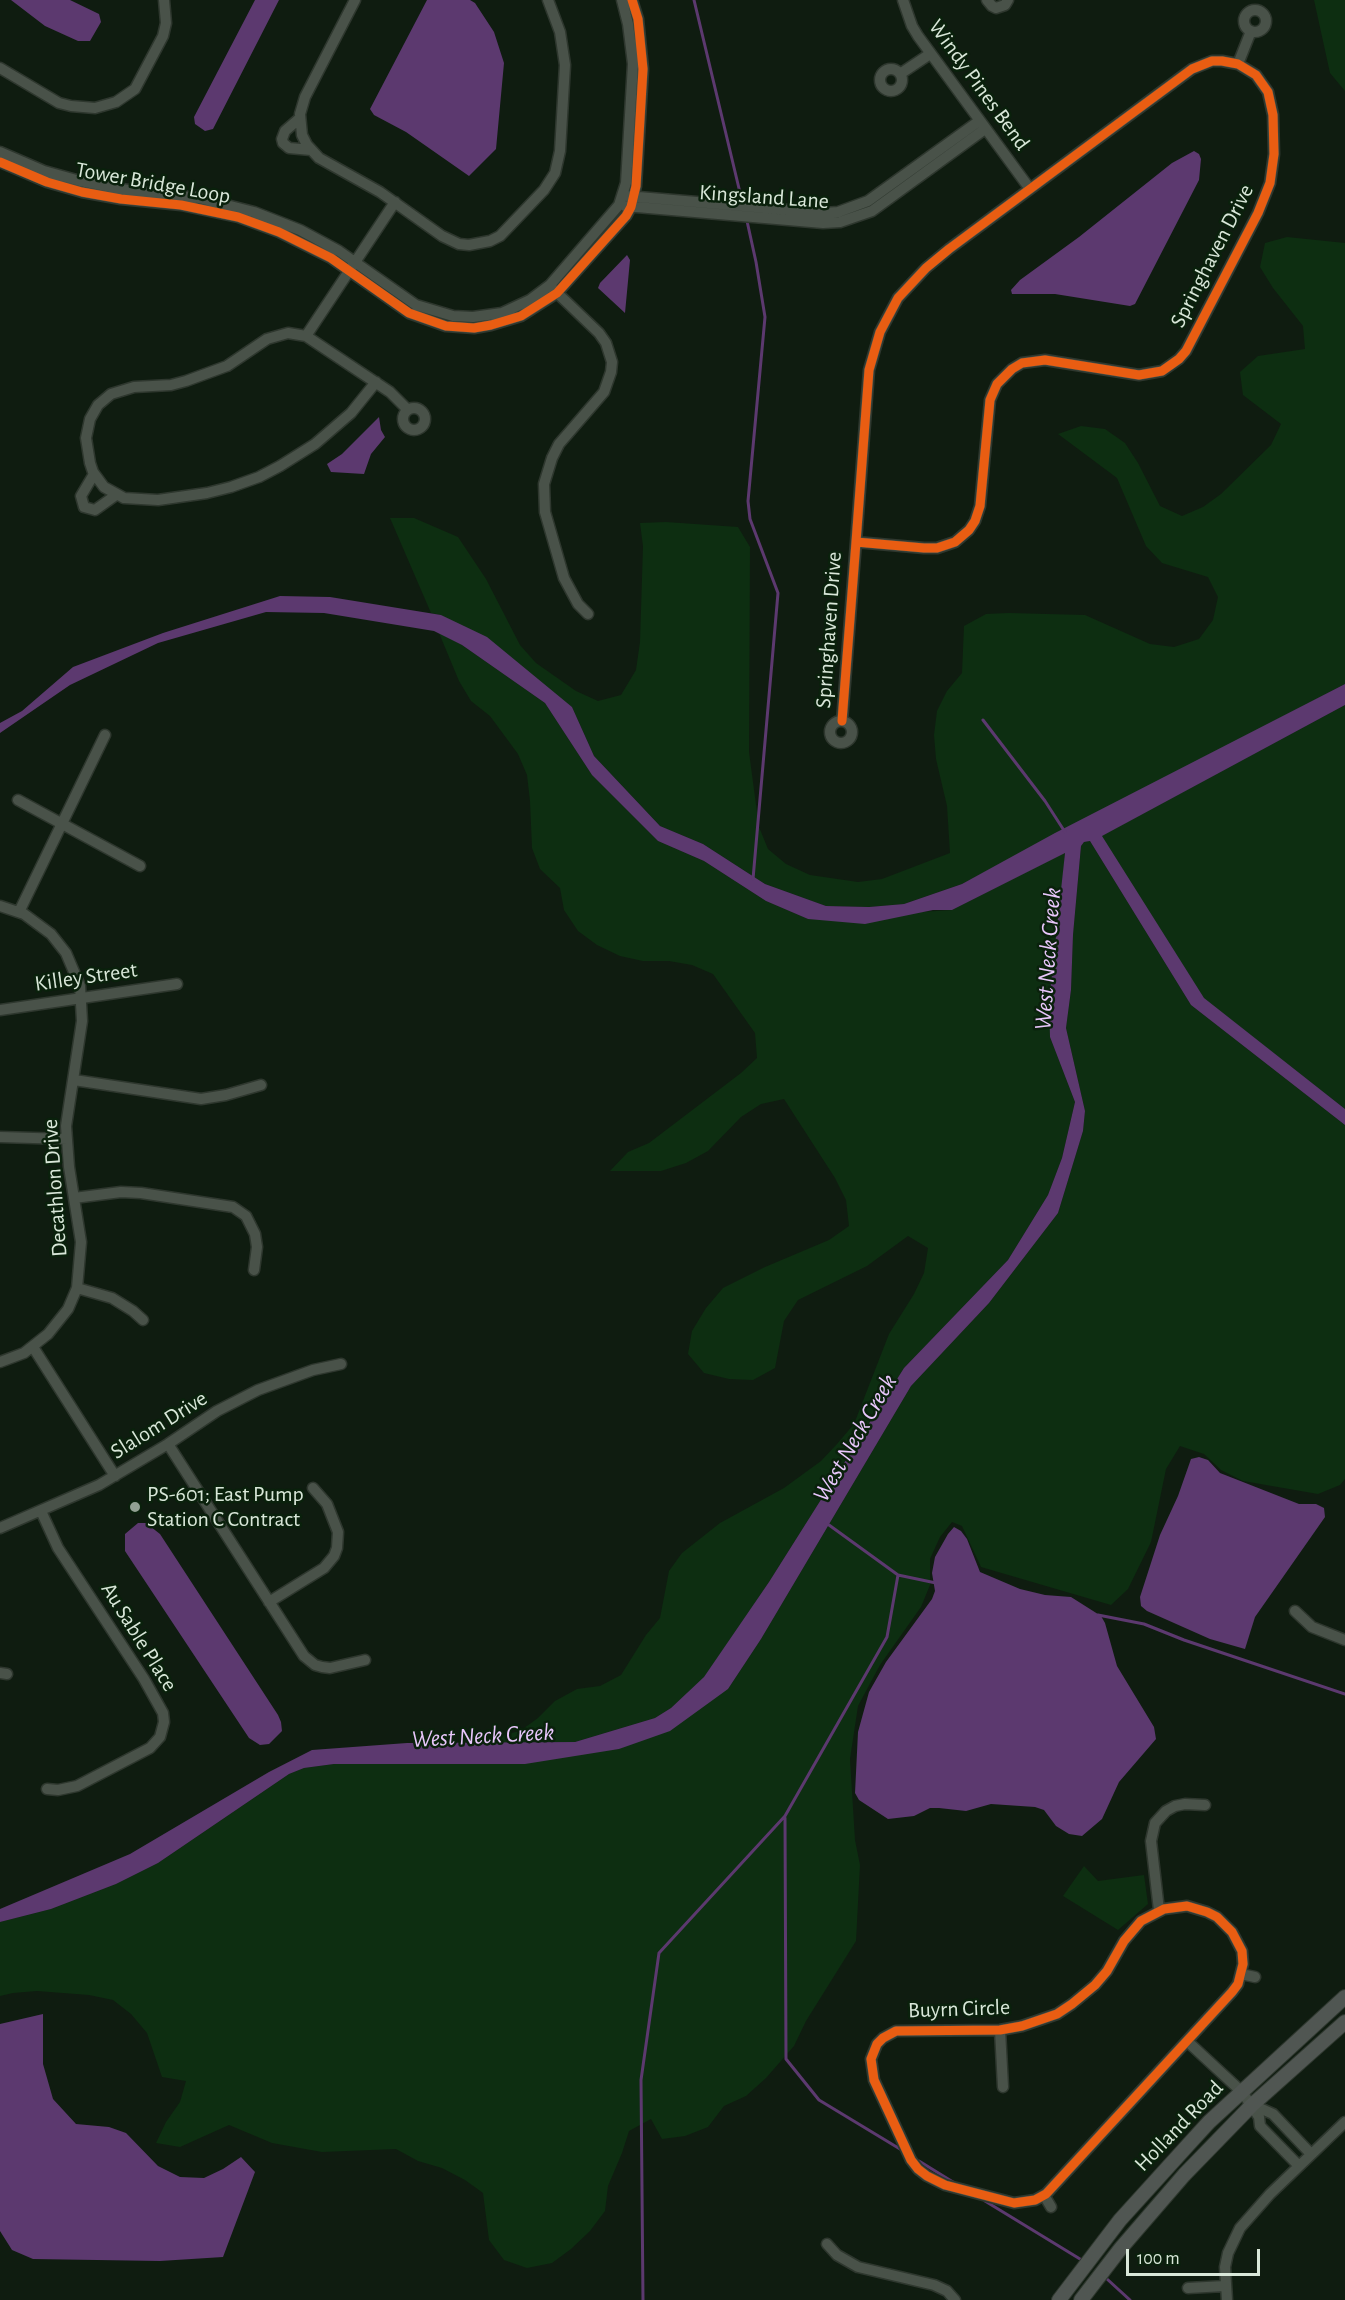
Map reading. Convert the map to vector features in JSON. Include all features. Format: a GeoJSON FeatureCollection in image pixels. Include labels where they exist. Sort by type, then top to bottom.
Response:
{"type":"FeatureCollection","features":[{"type":"Feature","properties":{"kind":"main road","name":"Holland Road"},"geometry":{"type":"LineString","coordinates":[[1059,2300],[1097,2249],[1146,2190],[1209,2122],[1345,1997]]}},
{"type":"Feature","properties":{"kind":"main road","name":"Holland Road"},"geometry":{"type":"LineString","coordinates":[[1081,2300],[1121,2248],[1178,2182],[1252,2105],[1345,2022]]}},
{"type":"Feature","properties":{"kind":"street"},"geometry":{"type":"LineString","coordinates":[[0,68],[59,103],[95,108],[116,102],[135,89],[162,36],[166,23],[165,0]]}},
{"type":"Feature","properties":{"kind":"street"},"geometry":{"type":"LineString","coordinates":[[355,0],[305,97],[300,118],[302,135],[319,158],[395,202],[450,241],[469,245],[480,244],[500,236],[509,228],[551,181],[558,162],[565,65],[560,32],[548,0]]}},
{"type":"Feature","properties":{"kind":"street"},"geometry":{"type":"LineString","coordinates":[[621,0],[628,24],[633,64],[626,183],[621,200]]}},
{"type":"Feature","properties":{"kind":"street"},"geometry":{"type":"LineString","coordinates":[[632,0],[638,19],[643,69],[633,202]]}},
{"type":"Feature","properties":{"kind":"street","name":"Windy Pines Bend"},"geometry":{"type":"LineString","coordinates":[[903,0],[912,26],[930,54],[1030,189]]}},
{"type":"Feature","properties":{"kind":"street"},"geometry":{"type":"LineString","coordinates":[[987,0],[996,8],[1005,5],[1008,0]]}},
{"type":"Feature","properties":{"kind":"street"},"geometry":{"type":"LineString","coordinates":[[1238,64],[1251,32]]}},
{"type":"Feature","properties":{"kind":"street"},"geometry":{"type":"LineString","coordinates":[[900,74],[930,54]]}},
{"type":"Feature","properties":{"kind":"street","name":"Springhaven Drive"},"geometry":{"type":"LineString","coordinates":[[842,721],[869,370],[888,315],[905,289],[926,268],[1192,69],[1222,61],[1238,64],[1256,75],[1269,95],[1274,134],[1272,172],[1258,213],[1186,351],[1172,366],[1153,374],[1124,374],[1046,360],[1022,363],[1012,369],[997,384],[990,400],[980,506],[969,530],[955,542],[937,548],[856,542]]}},
{"type":"Feature","properties":{"kind":"street"},"geometry":{"type":"LineString","coordinates":[[300,118],[282,134],[283,143],[289,148],[311,150]]}},
{"type":"Feature","properties":{"kind":"street","name":"Kingsland Lane"},"geometry":{"type":"LineString","coordinates":[[621,200],[823,223],[846,220],[867,214],[880,206],[982,125]]}},
{"type":"Feature","properties":{"kind":"street","name":"Tower Bridge Loop"},"geometry":{"type":"LineString","coordinates":[[0,152],[44,171],[80,181],[132,191],[199,198],[254,212],[300,230],[352,266],[409,314],[458,328],[491,326],[521,316],[553,289],[626,216],[633,202]]}},
{"type":"Feature","properties":{"kind":"street","name":"Tower Bridge Loop"},"geometry":{"type":"LineString","coordinates":[[0,162],[34,177],[82,192],[121,199],[188,206],[238,217],[304,243],[352,266]]}},
{"type":"Feature","properties":{"kind":"street","name":"Tower Bridge Loop"},"geometry":{"type":"LineString","coordinates":[[553,289],[621,200]]}},
{"type":"Feature","properties":{"kind":"street"},"geometry":{"type":"LineString","coordinates":[[306,336],[395,202]]}},
{"type":"Feature","properties":{"kind":"street"},"geometry":{"type":"LineString","coordinates":[[553,289],[599,333],[606,343],[612,362],[604,392],[559,444],[544,484],[544,512],[564,578],[578,604],[588,614]]}},
{"type":"Feature","properties":{"kind":"street"},"geometry":{"type":"LineString","coordinates":[[376,382],[361,402],[334,429],[301,454],[259,477],[231,487],[183,497],[139,500],[116,495],[104,488],[94,474],[86,438],[87,429],[93,411],[111,394],[134,387],[186,381],[227,366],[267,339],[288,333],[306,336],[376,382],[401,401],[408,410]]}},
{"type":"Feature","properties":{"kind":"street"},"geometry":{"type":"LineString","coordinates":[[94,474],[81,496],[84,507],[95,510],[116,495]]}},
{"type":"Feature","properties":{"kind":"street"},"geometry":{"type":"LineString","coordinates":[[19,912],[105,735]]}},
{"type":"Feature","properties":{"kind":"street"},"geometry":{"type":"LineString","coordinates":[[18,800],[62,826],[140,866]]}},
{"type":"Feature","properties":{"kind":"street","name":"Decathlon Drive"},"geometry":{"type":"LineString","coordinates":[[0,906],[19,912],[51,934],[66,953],[80,986],[82,1021],[66,1126],[81,1242],[77,1288],[59,1323],[33,1347],[0,1362]]}},
{"type":"Feature","properties":{"kind":"street","name":"Killey Street"},"geometry":{"type":"LineString","coordinates":[[0,1010],[177,984]]}},
{"type":"Feature","properties":{"kind":"street"},"geometry":{"type":"LineString","coordinates":[[74,1080],[201,1099],[261,1085]]}},
{"type":"Feature","properties":{"kind":"street"},"geometry":{"type":"LineString","coordinates":[[0,1137],[67,1139]]}},
{"type":"Feature","properties":{"kind":"street"},"geometry":{"type":"LineString","coordinates":[[74,1198],[121,1192],[141,1193],[233,1207],[246,1216],[255,1234],[254,1270]]}},
{"type":"Feature","properties":{"kind":"street"},"geometry":{"type":"LineString","coordinates":[[77,1288],[122,1303],[143,1320]]}},
{"type":"Feature","properties":{"kind":"street"},"geometry":{"type":"LineString","coordinates":[[33,1347],[116,1476]]}},
{"type":"Feature","properties":{"kind":"street","name":"Slalom Drive"},"geometry":{"type":"LineString","coordinates":[[0,1528],[116,1476],[217,1411],[258,1390],[304,1373],[341,1364]]}},
{"type":"Feature","properties":{"kind":"street"},"geometry":{"type":"LineString","coordinates":[[168,1444],[268,1602],[309,1662],[330,1668],[365,1660]]}},
{"type":"Feature","properties":{"kind":"street"},"geometry":{"type":"LineString","coordinates":[[268,1602],[324,1568],[334,1556],[338,1532],[327,1504],[313,1488]]}},
{"type":"Feature","properties":{"kind":"street","name":"Au Sable Place"},"geometry":{"type":"LineString","coordinates":[[41,1511],[58,1548],[144,1679],[163,1713],[164,1722],[160,1737],[150,1748],[77,1786],[58,1790],[47,1789]]}},
{"type":"Feature","properties":{"kind":"street"},"geometry":{"type":"LineString","coordinates":[[1295,1611],[1311,1627],[1345,1640]]}},
{"type":"Feature","properties":{"kind":"street"},"geometry":{"type":"LineString","coordinates":[[1159,1910],[1151,1841],[1155,1823],[1166,1811],[1175,1806],[1204,1805]]}},
{"type":"Feature","properties":{"kind":"street","name":"Buyrn Circle"},"geometry":{"type":"LineString","coordinates":[[1044,2195],[1024,2203],[1014,2203],[945,2185],[918,2169],[911,2160],[874,2080],[872,2059],[879,2034],[896,2031],[1000,2030],[1040,2021],[1057,2014],[1072,2004],[1107,1971],[1132,1930],[1141,1921],[1159,1910],[1186,1906],[1217,1917],[1238,1941],[1243,1964],[1241,1974]]}},
{"type":"Feature","properties":{"kind":"street"},"geometry":{"type":"LineString","coordinates":[[1051,2207],[1044,2195],[1232,1992],[1241,1974],[1255,1977]]}},
{"type":"Feature","properties":{"kind":"street"},"geometry":{"type":"LineString","coordinates":[[1000,2030],[1003,2087]]}},
{"type":"Feature","properties":{"kind":"street"},"geometry":{"type":"LineString","coordinates":[[1187,2041],[1242,2092],[1259,2117],[1260,2126],[1299,2166]]}},
{"type":"Feature","properties":{"kind":"street"},"geometry":{"type":"LineString","coordinates":[[1252,2105],[1273,2114],[1311,2154]]}},
{"type":"Feature","properties":{"kind":"street"},"geometry":{"type":"LineString","coordinates":[[1227,2300],[1225,2286],[1228,2253],[1240,2228],[1248,2217],[1345,2122]]}},
{"type":"Feature","properties":{"kind":"street"},"geometry":{"type":"LineString","coordinates":[[827,2244],[837,2255],[858,2267],[933,2285],[956,2300]]}},
{"type":"Feature","properties":{"kind":"street"},"geometry":{"type":"LineString","coordinates":[[1188,2288],[1225,2286]]}},
{"type":"Feature","properties":{"kind":"green space"},"geometry":{"type":"Polygon","coordinates":[[[1314,0],[1345,0],[1345,91],[1330,73],[1314,0]]]}},
{"type":"Feature","properties":{"kind":"green space"},"geometry":{"type":"Polygon","coordinates":[[[1287,237],[1345,243],[1345,684],[962,884],[904,904],[869,907],[826,906],[765,884],[703,844],[660,826],[594,756],[572,707],[441,615],[431,613],[390,518],[414,518],[458,537],[486,579],[520,645],[536,663],[576,691],[598,701],[621,695],[636,670],[640,642],[643,546],[640,523],[666,522],[738,527],[750,547],[749,752],[759,827],[768,849],[786,864],[810,875],[858,882],[882,879],[950,853],[947,806],[936,759],[934,735],[937,711],[947,691],[962,673],[964,626],[986,614],[1085,615],[1150,644],[1174,647],[1199,639],[1213,620],[1218,597],[1208,577],[1162,563],[1146,546],[1117,478],[1058,434],[1081,426],[1105,429],[1125,443],[1160,506],[1182,516],[1203,507],[1221,494],[1271,445],[1281,424],[1243,395],[1240,372],[1258,356],[1305,349],[1303,326],[1273,288],[1260,267],[1265,243],[1287,237]]]}},
{"type":"Feature","properties":{"kind":"green space"},"geometry":{"type":"Polygon","coordinates":[[[439,633],[462,645],[545,703],[592,775],[658,841],[704,861],[766,901],[808,919],[952,910],[1065,852],[1050,1037],[1075,1102],[1062,1158],[1048,1195],[1008,1260],[904,1368],[769,1582],[704,1678],[671,1708],[655,1718],[575,1742],[469,1743],[520,1731],[538,1718],[555,1701],[577,1689],[600,1686],[621,1675],[646,1635],[660,1618],[669,1571],[682,1553],[720,1523],[784,1488],[821,1461],[837,1444],[854,1424],[889,1334],[924,1273],[928,1248],[908,1236],[867,1266],[798,1300],[784,1321],[775,1368],[753,1380],[729,1379],[704,1373],[688,1354],[692,1331],[706,1308],[723,1288],[765,1267],[829,1240],[849,1226],[846,1200],[835,1178],[784,1099],[761,1104],[741,1117],[708,1151],[686,1163],[661,1171],[610,1171],[628,1152],[649,1143],[741,1073],[757,1058],[755,1033],[713,974],[692,965],[669,961],[643,961],[620,956],[597,945],[578,931],[564,910],[560,888],[540,869],[532,848],[527,775],[518,754],[490,716],[471,701],[459,681],[439,633]]]}},
{"type":"Feature","properties":{"kind":"green space"},"geometry":{"type":"Polygon","coordinates":[[[1345,705],[1345,1109],[1204,999],[1101,836],[1345,705]]]}},
{"type":"Feature","properties":{"kind":"green space"},"geometry":{"type":"Polygon","coordinates":[[[1090,841],[1191,1005],[1345,1125],[1345,1479],[1340,1485],[1318,1494],[1243,1481],[1221,1470],[1204,1454],[1180,1446],[1166,1469],[1151,1542],[1128,1589],[1111,1605],[981,1567],[962,1526],[952,1522],[940,1537],[930,1559],[930,1585],[921,1607],[880,1665],[858,1706],[850,1759],[855,1840],[860,1865],[856,1941],[806,2021],[794,2046],[766,2078],[746,2096],[724,2106],[708,2127],[685,2136],[662,2139],[651,2119],[629,2131],[608,2186],[605,2211],[590,2231],[552,2263],[527,2268],[504,2260],[489,2240],[483,2193],[442,2168],[418,2161],[396,2149],[322,2152],[272,2143],[229,2125],[180,2147],[156,2143],[166,2122],[180,2102],[186,2081],[162,2077],[147,2033],[131,2014],[113,2000],[89,1995],[37,1991],[0,1996],[0,1922],[51,1909],[116,1884],[158,1863],[289,1774],[304,1768],[334,1764],[619,1749],[728,1689],[761,1639],[911,1386],[989,1303],[1058,1213],[1083,1131],[1085,1111],[1066,1028],[1071,990],[1073,935],[1081,846],[1084,842],[1090,841]]]}},
{"type":"Feature","properties":{"kind":"green space"},"geometry":{"type":"Polygon","coordinates":[[[1084,1866],[1098,1881],[1144,1875],[1148,1904],[1118,1930],[1063,1896],[1084,1866]]]}},
{"type":"Feature","properties":{"kind":"shaded area"},"geometry":{"type":"Polygon","coordinates":[[[11,0],[70,0],[99,14],[101,22],[90,41],[78,41],[45,26],[11,0]]]}},
{"type":"Feature","properties":{"kind":"shaded area"},"geometry":{"type":"Polygon","coordinates":[[[255,0],[279,0],[213,129],[205,131],[195,124],[194,117],[255,0]]]}},
{"type":"Feature","properties":{"kind":"shaded area"},"geometry":{"type":"Polygon","coordinates":[[[427,0],[470,0],[475,3],[494,32],[504,63],[496,149],[469,176],[406,132],[374,115],[370,109],[427,0]]]}},
{"type":"Feature","properties":{"kind":"shaded area"},"geometry":{"type":"Polygon","coordinates":[[[1194,151],[1201,159],[1199,180],[1135,304],[1130,306],[1055,294],[1012,294],[1011,290],[1020,280],[1079,237],[1172,163],[1194,151]]]}},
{"type":"Feature","properties":{"kind":"shaded area"},"geometry":{"type":"Polygon","coordinates":[[[627,255],[630,260],[625,313],[598,288],[627,255]]]}},
{"type":"Feature","properties":{"kind":"shaded area"},"geometry":{"type":"Polygon","coordinates":[[[379,417],[381,430],[385,437],[371,454],[364,474],[331,472],[327,464],[342,454],[379,417]]]}},
{"type":"Feature","properties":{"kind":"shaded area"},"geometry":{"type":"Polygon","coordinates":[[[280,596],[330,597],[441,615],[487,637],[572,707],[594,756],[660,826],[703,844],[765,884],[826,906],[869,907],[904,904],[962,884],[1055,833],[1345,684],[1345,705],[1102,836],[1204,998],[1345,1109],[1345,1125],[1191,1005],[1090,841],[1084,842],[1081,846],[1073,935],[1071,990],[1066,1028],[1085,1111],[1083,1131],[1058,1213],[989,1303],[911,1386],[761,1639],[728,1689],[670,1731],[619,1749],[525,1764],[334,1764],[304,1768],[289,1774],[158,1863],[116,1884],[51,1909],[0,1922],[0,1909],[130,1854],[269,1772],[312,1750],[407,1743],[575,1742],[655,1718],[671,1708],[704,1677],[769,1582],[904,1368],[1008,1260],[1048,1195],[1062,1158],[1075,1102],[1050,1037],[1049,1001],[1065,853],[952,910],[933,910],[865,924],[808,919],[766,901],[704,861],[658,841],[592,775],[545,703],[462,645],[434,631],[324,613],[266,612],[158,643],[70,685],[0,733],[0,723],[22,711],[73,667],[163,633],[280,596]]]}},
{"type":"Feature","properties":{"kind":"shaded area"},"geometry":{"type":"Polygon","coordinates":[[[1199,1457],[1208,1460],[1220,1473],[1299,1504],[1316,1504],[1324,1508],[1325,1517],[1255,1617],[1245,1649],[1210,1639],[1147,1611],[1141,1606],[1140,1597],[1160,1535],[1178,1496],[1191,1459],[1199,1457]]]}},
{"type":"Feature","properties":{"kind":"shaded area"},"geometry":{"type":"Polygon","coordinates":[[[138,1523],[146,1523],[160,1534],[278,1715],[282,1731],[269,1744],[260,1745],[249,1738],[125,1551],[125,1534],[138,1523]]]}},
{"type":"Feature","properties":{"kind":"shaded area"},"geometry":{"type":"Polygon","coordinates":[[[954,1527],[961,1531],[967,1539],[980,1572],[1020,1589],[1045,1595],[1071,1597],[1101,1616],[1117,1666],[1154,1727],[1156,1739],[1119,1782],[1102,1819],[1082,1836],[1069,1834],[1056,1826],[1044,1810],[1035,1807],[991,1804],[966,1811],[930,1808],[914,1816],[888,1819],[859,1800],[855,1793],[858,1732],[869,1692],[886,1662],[932,1599],[935,1591],[932,1573],[935,1557],[954,1527]]]}},
{"type":"Feature","properties":{"kind":"shaded area"},"geometry":{"type":"Polygon","coordinates":[[[43,2014],[43,2064],[53,2099],[76,2124],[109,2127],[126,2133],[158,2166],[180,2177],[204,2178],[241,2157],[255,2172],[223,2257],[160,2261],[33,2259],[12,2250],[0,2231],[0,2024],[43,2014]]]}},
{"type":"Feature","properties":{"kind":"waterway"},"geometry":{"type":"LineString","coordinates":[[694,0],[742,201]]}},
{"type":"Feature","properties":{"kind":"waterway"},"geometry":{"type":"LineString","coordinates":[[747,221],[765,317],[748,501],[750,519],[778,593],[753,879]]}},
{"type":"Feature","properties":{"kind":"waterway"},"geometry":{"type":"LineString","coordinates":[[983,720],[1045,801],[1065,832]]}},
{"type":"Feature","properties":{"kind":"waterway"},"geometry":{"type":"LineString","coordinates":[[829,1525],[898,1575],[936,1583]]}},
{"type":"Feature","properties":{"kind":"waterway"},"geometry":{"type":"LineString","coordinates":[[643,2300],[641,2080],[659,1953],[785,1816],[887,1637],[898,1575]]}},
{"type":"Feature","properties":{"kind":"waterway"},"geometry":{"type":"LineString","coordinates":[[1098,1615],[1144,1624],[1184,1640],[1345,1694]]}},
{"type":"Feature","properties":{"kind":"waterway"},"geometry":{"type":"LineString","coordinates":[[785,1818],[786,2059],[819,2100],[900,2149]]}},
{"type":"Feature","properties":{"kind":"waterway"},"geometry":{"type":"LineString","coordinates":[[919,2161],[953,2182]]}},
{"type":"Feature","properties":{"kind":"waterway"},"geometry":{"type":"LineString","coordinates":[[985,2201],[1080,2259]]}},
{"type":"Feature","properties":{"kind":"waterway"},"geometry":{"type":"LineString","coordinates":[[1107,2279],[1130,2300]]}},
{"type":"Feature","properties":{"kind":"cycle path"},"geometry":{"type":"LineString","coordinates":[[0,162],[47,182],[82,192],[121,199],[181,205],[238,217],[279,232],[331,258],[409,313],[446,326],[474,328],[491,325],[521,316],[557,293],[626,216],[631,207],[636,186],[643,69],[638,19],[632,0]]}},
{"type":"Feature","properties":{"kind":"cycle path"},"geometry":{"type":"LineString","coordinates":[[842,721],[869,370],[880,332],[898,298],[926,268],[949,249],[1192,69],[1212,61],[1222,61],[1238,64],[1256,75],[1268,92],[1273,115],[1274,154],[1270,183],[1258,213],[1186,351],[1162,371],[1139,375],[1045,360],[1022,363],[1012,369],[997,384],[990,400],[980,506],[969,530],[955,542],[937,548],[856,542]]}},
{"type":"Feature","properties":{"kind":"cycle path"},"geometry":{"type":"LineString","coordinates":[[1187,1906],[1217,1917],[1232,1932],[1242,1951],[1243,1964],[1238,1984],[1046,2194],[1035,2200],[1014,2203],[945,2185],[918,2169],[911,2160],[874,2080],[871,2059],[877,2044],[883,2038],[896,2031],[1000,2030],[1022,2026],[1057,2014],[1095,1985],[1107,1971],[1124,1941],[1141,1921],[1164,1909],[1187,1906]]}},
{"type":"Feature","properties":{"kind":"place","name":"PS-601; East Pump Station C Contract"},"geometry":{"type":"Point","coordinates":[135,1507]}},
{"type":"Feature","properties":{"kind":"water label","name":"West Neck Creek"},"geometry":{"type":"Point","coordinates":[1048,959]}},
{"type":"Feature","properties":{"kind":"water label","name":"West Neck Creek"},"geometry":{"type":"Point","coordinates":[855,1438]}},
{"type":"Feature","properties":{"kind":"water label","name":"West Neck Creek"},"geometry":{"type":"Point","coordinates":[483,1736]}}]}
